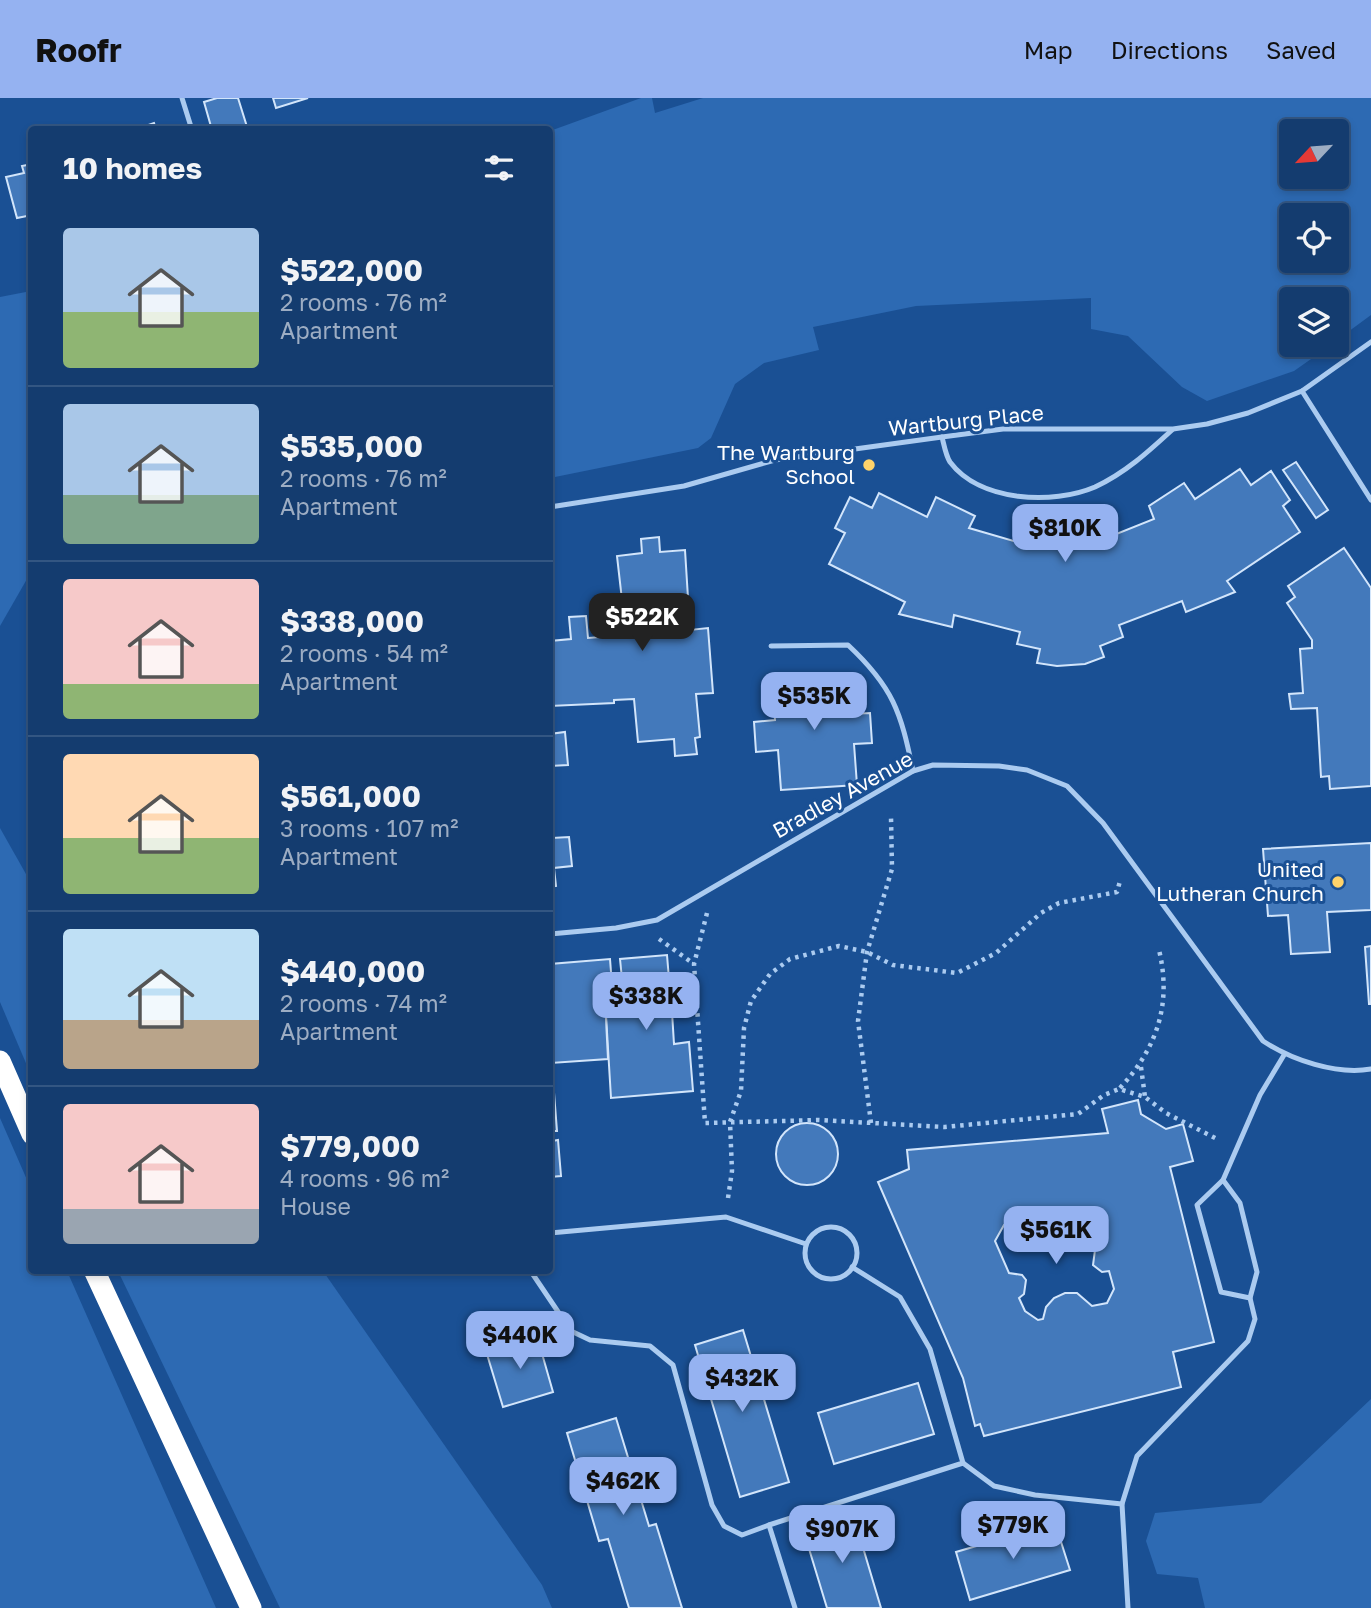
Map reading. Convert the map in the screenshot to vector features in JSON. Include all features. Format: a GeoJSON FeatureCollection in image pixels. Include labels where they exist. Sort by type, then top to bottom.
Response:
{"type":"FeatureCollection","features":[{"type":"Feature","properties":{"kind":"highway"},"geometry":{"type":"LineString","coordinates":[[0,1061],[28,1125]]}},
{"type":"Feature","properties":{"kind":"highway"},"geometry":{"type":"LineString","coordinates":[[96,1274],[251,1608]]}},
{"type":"Feature","properties":{"kind":"lane"},"geometry":{"type":"LineString","coordinates":[[183,98],[191,126]]}},
{"type":"Feature","properties":{"kind":"lane","name":"Wartburg Place"},"geometry":{"type":"LineString","coordinates":[[553,507],[684,486],[775,460],[1003,429],[1173,429],[1248,413],[1302,391],[1371,342]]}},
{"type":"Feature","properties":{"kind":"lane"},"geometry":{"type":"LineString","coordinates":[[1302,391],[1371,500]]}},
{"type":"Feature","properties":{"kind":"lane"},"geometry":{"type":"LineString","coordinates":[[942,437],[949,461],[970,481],[1006,494],[1066,498],[1128,469],[1173,429]]}},
{"type":"Feature","properties":{"kind":"lane"},"geometry":{"type":"LineString","coordinates":[[771,646],[848,645],[870,666],[891,695],[903,721],[913,771]]}},
{"type":"Feature","properties":{"kind":"lane","name":"Bradley Avenue"},"geometry":{"type":"LineString","coordinates":[[553,934],[616,928],[657,919],[913,771],[933,765],[999,766],[1027,770],[1067,786],[1103,823],[1263,1041],[1284,1055],[1325,1066],[1371,1069]]}},
{"type":"Feature","properties":{"kind":"lane"},"geometry":{"type":"LineString","coordinates":[[1250,1298],[1221,1292],[1197,1205],[1223,1180],[1260,1095],[1284,1055]]}},
{"type":"Feature","properties":{"kind":"lane"},"geometry":{"type":"LineString","coordinates":[[1128,1608],[1122,1504],[1137,1456],[1248,1341],[1255,1319],[1250,1298],[1257,1272],[1240,1203],[1223,1180]]}},
{"type":"Feature","properties":{"kind":"lane"},"geometry":{"type":"LineString","coordinates":[[553,1233],[726,1217],[806,1244]]}},
{"type":"Feature","properties":{"kind":"lane"},"geometry":{"type":"LineString","coordinates":[[838,1227],[853,1240],[856,1258],[845,1275],[824,1278],[808,1265],[806,1244],[818,1230],[838,1227]]}},
{"type":"Feature","properties":{"kind":"lane"},"geometry":{"type":"LineString","coordinates":[[852,1267],[900,1297],[930,1349],[963,1463],[994,1486],[1035,1495],[1122,1504]]}},
{"type":"Feature","properties":{"kind":"lane"},"geometry":{"type":"LineString","coordinates":[[533,1274],[571,1331],[590,1340],[650,1346],[673,1365],[712,1506],[724,1526],[743,1535],[963,1463]]}},
{"type":"Feature","properties":{"kind":"lane"},"geometry":{"type":"LineString","coordinates":[[769,1525],[795,1608]]}},
{"type":"Feature","properties":{"kind":"path"},"geometry":{"type":"LineString","coordinates":[[871,1123],[858,1021],[867,952],[892,869],[891,817]]}},
{"type":"Feature","properties":{"kind":"path"},"geometry":{"type":"LineString","coordinates":[[726,1217],[732,1171],[730,1122],[741,1091],[744,1028],[751,1001],[769,974],[790,959],[839,946],[867,952],[893,965],[957,973],[996,953],[1050,908],[1059,903],[1117,892],[1120,881]]}},
{"type":"Feature","properties":{"kind":"path"},"geometry":{"type":"LineString","coordinates":[[708,912],[694,964],[705,1123],[819,1120],[945,1127],[1078,1114],[1104,1095],[1119,1089],[1141,1066],[1153,1042],[1163,1009],[1164,972],[1159,950]]}},
{"type":"Feature","properties":{"kind":"path"},"geometry":{"type":"LineString","coordinates":[[658,939],[694,964]]}},
{"type":"Feature","properties":{"kind":"path"},"geometry":{"type":"LineString","coordinates":[[1141,1066],[1145,1097]]}},
{"type":"Feature","properties":{"kind":"path"},"geometry":{"type":"LineString","coordinates":[[1119,1089],[1145,1097],[1166,1113],[1217,1139]]}},
{"type":"Feature","properties":{"kind":"shaded area"},"geometry":{"type":"Polygon","coordinates":[[[641,98],[652,98],[655,113],[703,98],[1371,98],[1371,315],[1349,331],[1349,287],[1279,287],[1279,357],[1314,357],[1294,371],[1207,401],[1182,387],[1128,336],[1091,329],[1091,298],[916,306],[813,327],[819,350],[764,363],[735,384],[711,438],[698,448],[553,477],[553,130],[641,98]]]}},
{"type":"Feature","properties":{"kind":"shaded area"},"geometry":{"type":"Polygon","coordinates":[[[28,292],[28,577],[0,626],[0,297],[28,292]]]}},
{"type":"Feature","properties":{"kind":"shaded area"},"geometry":{"type":"Polygon","coordinates":[[[0,828],[28,878],[28,1068],[0,1002],[0,828]]]}},
{"type":"Feature","properties":{"kind":"shaded area"},"geometry":{"type":"Polygon","coordinates":[[[0,1118],[28,1182],[28,1274],[68,1274],[216,1608],[0,1608],[0,1118]]]}},
{"type":"Feature","properties":{"kind":"shaded area"},"geometry":{"type":"Polygon","coordinates":[[[119,1274],[325,1274],[542,1585],[552,1608],[280,1608],[119,1274]]]}},
{"type":"Feature","properties":{"kind":"shaded area"},"geometry":{"type":"Polygon","coordinates":[[[1371,1399],[1371,1608],[1205,1608],[1198,1578],[1157,1574],[1146,1541],[1155,1513],[1261,1503],[1371,1399]]]}},
{"type":"Feature","properties":{"kind":"building"},"geometry":{"type":"Polygon","coordinates":[[[217,98],[238,98],[247,126],[211,126],[204,102],[217,98]]]}},
{"type":"Feature","properties":{"kind":"building"},"geometry":{"type":"Polygon","coordinates":[[[273,98],[308,98],[276,108],[273,98]]]}},
{"type":"Feature","properties":{"kind":"building"},"geometry":{"type":"Polygon","coordinates":[[[28,165],[28,216],[17,218],[6,177],[24,173],[22,166],[28,165]]]}},
{"type":"Feature","properties":{"kind":"building"},"geometry":{"type":"Polygon","coordinates":[[[1296,462],[1328,510],[1316,518],[1283,470],[1296,462]]]}},
{"type":"Feature","properties":{"kind":"building"},"geometry":{"type":"Polygon","coordinates":[[[1240,469],[1251,485],[1271,471],[1290,500],[1283,506],[1300,532],[1227,581],[1235,592],[1186,612],[1182,601],[1119,625],[1123,637],[1100,646],[1104,657],[1085,664],[1057,666],[1037,663],[1040,649],[1017,644],[1020,632],[954,615],[952,627],[899,614],[905,602],[829,564],[845,533],[835,528],[850,497],[872,508],[879,493],[927,517],[936,497],[975,516],[969,528],[1024,544],[1027,532],[1039,535],[1070,533],[1092,524],[1099,541],[1154,519],[1149,506],[1184,483],[1195,499],[1240,469]]]}},
{"type":"Feature","properties":{"kind":"building"},"geometry":{"type":"Polygon","coordinates":[[[659,537],[660,552],[685,550],[690,630],[708,628],[713,693],[696,694],[700,737],[695,738],[697,754],[675,756],[674,739],[638,742],[634,699],[614,700],[614,703],[553,706],[553,641],[571,639],[569,617],[586,616],[588,638],[626,635],[617,556],[642,553],[641,539],[659,537]]]}},
{"type":"Feature","properties":{"kind":"building"},"geometry":{"type":"Polygon","coordinates":[[[1344,548],[1371,588],[1371,786],[1330,789],[1329,776],[1321,777],[1317,708],[1291,709],[1289,694],[1303,693],[1300,649],[1312,648],[1312,640],[1287,603],[1295,597],[1288,586],[1344,548]]]}},
{"type":"Feature","properties":{"kind":"building"},"geometry":{"type":"Polygon","coordinates":[[[849,675],[852,714],[870,713],[872,743],[854,744],[857,785],[781,790],[778,750],[756,752],[754,722],[775,720],[772,680],[849,675]]]}},
{"type":"Feature","properties":{"kind":"building"},"geometry":{"type":"Polygon","coordinates":[[[565,732],[568,765],[553,766],[553,734],[565,732]]]}},
{"type":"Feature","properties":{"kind":"building"},"geometry":{"type":"Polygon","coordinates":[[[569,837],[572,866],[554,868],[556,886],[553,886],[553,838],[569,837]]]}},
{"type":"Feature","properties":{"kind":"building"},"geometry":{"type":"Polygon","coordinates":[[[1371,843],[1371,910],[1327,912],[1330,952],[1291,954],[1288,915],[1268,916],[1263,849],[1371,843]]]}},
{"type":"Feature","properties":{"kind":"building"},"geometry":{"type":"Polygon","coordinates":[[[1371,946],[1371,1004],[1369,1004],[1365,947],[1371,946]]]}},
{"type":"Feature","properties":{"kind":"building"},"geometry":{"type":"Polygon","coordinates":[[[667,955],[670,991],[683,990],[685,1011],[672,1012],[674,1044],[689,1042],[693,1091],[611,1098],[605,999],[613,998],[612,979],[622,979],[620,959],[667,955]]]}},
{"type":"Feature","properties":{"kind":"building"},"geometry":{"type":"Polygon","coordinates":[[[610,959],[613,998],[605,999],[608,1059],[553,1063],[553,964],[610,959]]]}},
{"type":"Feature","properties":{"kind":"building"},"geometry":{"type":"Polygon","coordinates":[[[553,1080],[557,1131],[553,1131],[553,1080]]]}},
{"type":"Feature","properties":{"kind":"building"},"geometry":{"type":"Polygon","coordinates":[[[1138,1100],[1141,1114],[1166,1129],[1183,1124],[1193,1161],[1170,1167],[1214,1342],[1173,1352],[1181,1387],[984,1436],[980,1424],[975,1426],[963,1378],[878,1182],[909,1169],[907,1150],[1108,1133],[1102,1109],[1138,1100]],[[1087,1218],[1065,1220],[1061,1232],[1055,1235],[1044,1232],[1040,1222],[1004,1225],[995,1241],[1009,1273],[1022,1275],[1026,1280],[1024,1294],[1019,1298],[1025,1311],[1038,1320],[1043,1319],[1046,1307],[1054,1298],[1065,1293],[1077,1293],[1092,1306],[1107,1303],[1114,1289],[1109,1271],[1102,1272],[1093,1265],[1095,1250],[1103,1246],[1098,1226],[1087,1218]]]}},
{"type":"Feature","properties":{"kind":"building"},"geometry":{"type":"Polygon","coordinates":[[[801,1123],[813,1123],[829,1132],[836,1142],[836,1166],[829,1176],[813,1185],[801,1185],[790,1180],[781,1171],[776,1160],[776,1148],[781,1137],[790,1128],[801,1123]]]}},
{"type":"Feature","properties":{"kind":"building"},"geometry":{"type":"Polygon","coordinates":[[[558,1140],[561,1176],[553,1177],[553,1141],[558,1140]]]}},
{"type":"Feature","properties":{"kind":"building"},"geometry":{"type":"Polygon","coordinates":[[[743,1330],[789,1482],[740,1497],[695,1345],[743,1330]]]}},
{"type":"Feature","properties":{"kind":"building"},"geometry":{"type":"Polygon","coordinates":[[[537,1336],[553,1392],[503,1407],[486,1351],[537,1336]]]}},
{"type":"Feature","properties":{"kind":"building"},"geometry":{"type":"Polygon","coordinates":[[[918,1383],[934,1434],[834,1464],[818,1413],[918,1383]]]}},
{"type":"Feature","properties":{"kind":"building"},"geometry":{"type":"Polygon","coordinates":[[[616,1418],[649,1526],[656,1524],[682,1608],[629,1608],[608,1539],[599,1541],[567,1433],[616,1418]]]}},
{"type":"Feature","properties":{"kind":"building"},"geometry":{"type":"Polygon","coordinates":[[[853,1514],[881,1608],[827,1608],[803,1529],[853,1514]]]}},
{"type":"Feature","properties":{"kind":"building"},"geometry":{"type":"Polygon","coordinates":[[[1055,1523],[1070,1570],[970,1600],[956,1552],[1055,1523]]]}},
{"type":"Feature","properties":{"kind":"place","name":"The Wartburg School"},"geometry":{"type":"Point","coordinates":[869,465]}},
{"type":"Feature","properties":{"kind":"place","name":"United Lutheran Church"},"geometry":{"type":"Point","coordinates":[1338,882]}}]}
